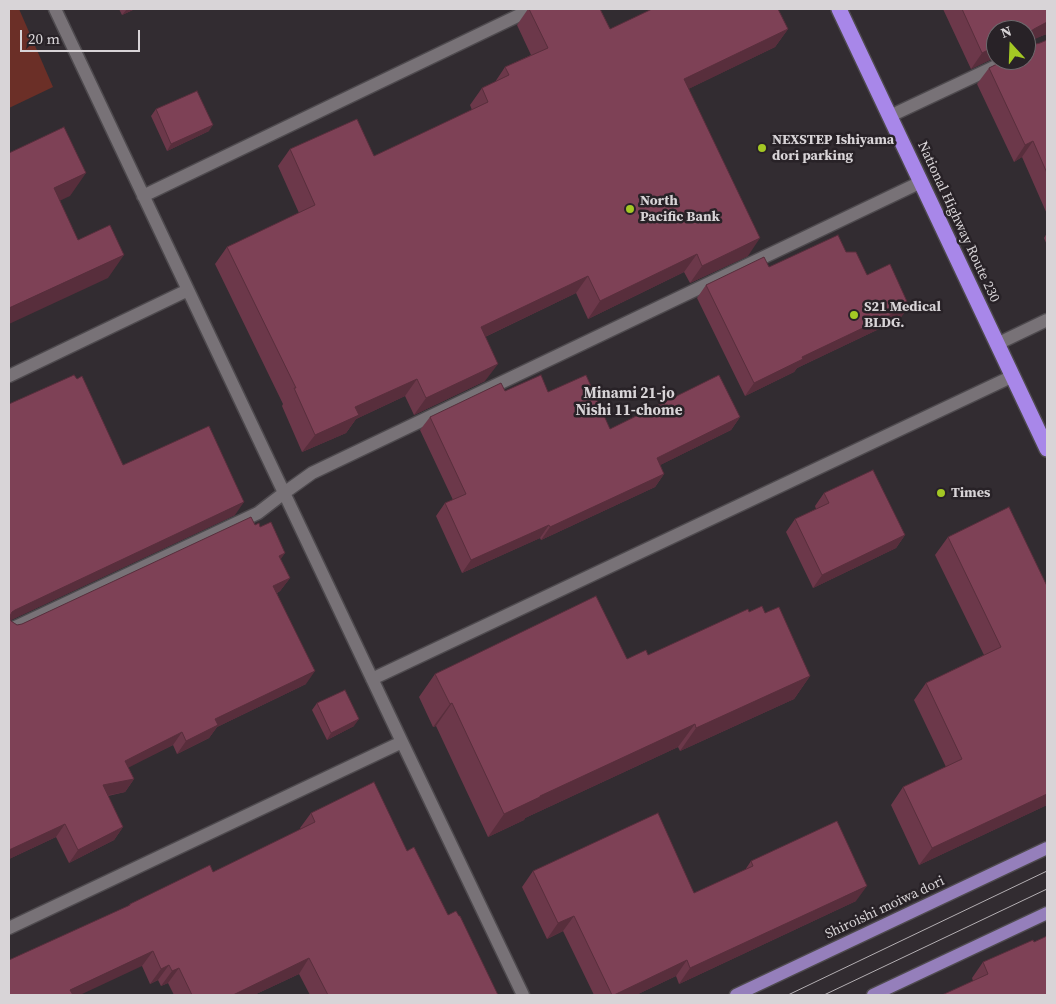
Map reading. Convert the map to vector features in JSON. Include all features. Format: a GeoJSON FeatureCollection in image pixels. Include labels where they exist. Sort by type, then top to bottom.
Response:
{"type":"FeatureCollection","features":[{"type":"Feature","properties":{"kind":"highway","name":"National Highway Route 230"},"geometry":{"type":"LineString","coordinates":[[839,9],[1047,449]]}},
{"type":"Feature","properties":{"kind":"main road","name":"Shiroishi moiwa dori"},"geometry":{"type":"LineString","coordinates":[[736,995],[1047,848]]}},
{"type":"Feature","properties":{"kind":"main road"},"geometry":{"type":"LineString","coordinates":[[873,995],[1047,913]]}},
{"type":"Feature","properties":{"kind":"street"},"geometry":{"type":"LineString","coordinates":[[55,9],[523,995]]}},
{"type":"Feature","properties":{"kind":"street"},"geometry":{"type":"LineString","coordinates":[[143,196],[532,9]]}},
{"type":"Feature","properties":{"kind":"street"},"geometry":{"type":"LineString","coordinates":[[890,116],[988,70]]}},
{"type":"Feature","properties":{"kind":"street"},"geometry":{"type":"LineString","coordinates":[[9,630],[258,513],[312,473],[921,182]]}},
{"type":"Feature","properties":{"kind":"street"},"geometry":{"type":"LineString","coordinates":[[9,376],[188,290]]}},
{"type":"Feature","properties":{"kind":"street"},"geometry":{"type":"LineString","coordinates":[[997,344],[1047,320]]}},
{"type":"Feature","properties":{"kind":"street"},"geometry":{"type":"LineString","coordinates":[[372,679],[1013,376]]}},
{"type":"Feature","properties":{"kind":"street"},"geometry":{"type":"LineString","coordinates":[[9,928],[402,742]]}},
{"type":"Feature","properties":{"kind":"shaded area"},"geometry":{"type":"Polygon","coordinates":[[[9,9],[19,9],[53,87],[9,108],[9,9]]]}},
{"type":"Feature","properties":{"kind":"building"},"geometry":{"type":"Polygon","coordinates":[[[529,9],[600,9],[610,29],[652,9],[778,9],[788,29],[684,79],[760,238],[702,266],[697,254],[600,301],[588,276],[481,327],[498,364],[426,398],[417,379],[355,407],[359,415],[315,435],[294,388],[296,388],[227,247],[315,205],[290,149],[357,119],[374,156],[488,102],[482,88],[509,75],[505,67],[548,48],[529,9]]]}},
{"type":"Feature","properties":{"kind":"building"},"geometry":{"type":"Polygon","coordinates":[[[962,9],[1047,9],[1047,22],[1036,28],[1036,20],[986,20],[986,51],[982,53],[962,9]]]}},
{"type":"Feature","properties":{"kind":"building"},"geometry":{"type":"Polygon","coordinates":[[[1047,40],[1047,173],[1033,141],[1025,145],[990,70],[1036,70],[1036,44],[1047,40]]]}},
{"type":"Feature","properties":{"kind":"building"},"geometry":{"type":"Polygon","coordinates":[[[197,91],[213,125],[171,144],[156,109],[197,91]]]}},
{"type":"Feature","properties":{"kind":"building"},"geometry":{"type":"Polygon","coordinates":[[[64,127],[86,173],[54,188],[78,240],[110,225],[124,255],[9,308],[9,153],[64,127]]]}},
{"type":"Feature","properties":{"kind":"building"},"geometry":{"type":"Polygon","coordinates":[[[838,235],[846,252],[856,252],[867,275],[890,264],[909,306],[802,357],[803,359],[754,383],[706,285],[764,257],[769,267],[838,235]]]}},
{"type":"Feature","properties":{"kind":"building"},"geometry":{"type":"Polygon","coordinates":[[[74,375],[77,379],[82,376],[123,465],[209,426],[244,502],[15,610],[10,616],[11,621],[17,625],[22,624],[251,517],[255,525],[259,523],[260,527],[271,522],[285,553],[279,556],[290,578],[273,586],[315,671],[215,719],[218,725],[186,741],[182,732],[125,761],[134,779],[103,785],[123,827],[78,850],[65,824],[9,850],[9,404],[74,375]]]}},
{"type":"Feature","properties":{"kind":"building"},"geometry":{"type":"Polygon","coordinates":[[[541,375],[548,392],[586,375],[610,429],[719,375],[740,417],[657,458],[664,474],[550,527],[549,525],[471,560],[445,503],[466,494],[430,417],[501,383],[505,391],[541,375]]]}},
{"type":"Feature","properties":{"kind":"building"},"geometry":{"type":"Polygon","coordinates":[[[873,470],[905,535],[822,575],[795,519],[829,503],[824,493],[873,470]]]}},
{"type":"Feature","properties":{"kind":"building"},"geometry":{"type":"Polygon","coordinates":[[[1009,507],[1047,586],[1047,794],[932,848],[903,787],[962,759],[926,683],[1001,647],[948,537],[1009,507]]]}},
{"type":"Feature","properties":{"kind":"building"},"geometry":{"type":"Polygon","coordinates":[[[596,596],[627,659],[646,650],[648,655],[748,609],[749,612],[762,606],[765,613],[779,607],[810,676],[696,728],[695,724],[504,814],[452,703],[450,704],[435,674],[596,596]]]}},
{"type":"Feature","properties":{"kind":"building"},"geometry":{"type":"Polygon","coordinates":[[[345,690],[359,719],[331,733],[317,703],[345,690]]]}},
{"type":"Feature","properties":{"kind":"building"},"geometry":{"type":"Polygon","coordinates":[[[374,782],[407,851],[414,847],[448,915],[456,911],[460,916],[498,995],[328,995],[309,958],[233,995],[192,995],[179,968],[172,971],[169,965],[161,969],[153,951],[70,990],[73,995],[9,995],[9,960],[130,905],[210,865],[213,872],[315,822],[311,813],[374,782]]]}},
{"type":"Feature","properties":{"kind":"building"},"geometry":{"type":"Polygon","coordinates":[[[658,813],[694,893],[753,866],[751,861],[837,821],[867,886],[690,968],[687,960],[612,995],[574,916],[558,923],[533,871],[658,813]]]}},
{"type":"Feature","properties":{"kind":"building"},"geometry":{"type":"Polygon","coordinates":[[[1047,936],[1047,995],[942,995],[988,974],[983,962],[1033,940],[1034,942],[1047,936]]]}},
{"type":"Feature","properties":{"kind":"tram line"},"geometry":{"type":"LineString","coordinates":[[788,995],[1047,871]]}},
{"type":"Feature","properties":{"kind":"tram line"},"geometry":{"type":"LineString","coordinates":[[824,995],[1047,889]]}},
{"type":"Feature","properties":{"kind":"place","name":"NEXSTEP Ishiyama dori parking"},"geometry":{"type":"Point","coordinates":[762,148]}},
{"type":"Feature","properties":{"kind":"place","name":"North Pacific Bank"},"geometry":{"type":"Point","coordinates":[630,209]}},
{"type":"Feature","properties":{"kind":"place","name":"S21 Medical BLDG."},"geometry":{"type":"Point","coordinates":[854,315]}},
{"type":"Feature","properties":{"kind":"place","name":"Times"},"geometry":{"type":"Point","coordinates":[941,493]}},
{"type":"Feature","properties":{"kind":"district","name":"Minami 21-jo Nishi 11-chome"},"geometry":{"type":"Point","coordinates":[629,402]}}]}
